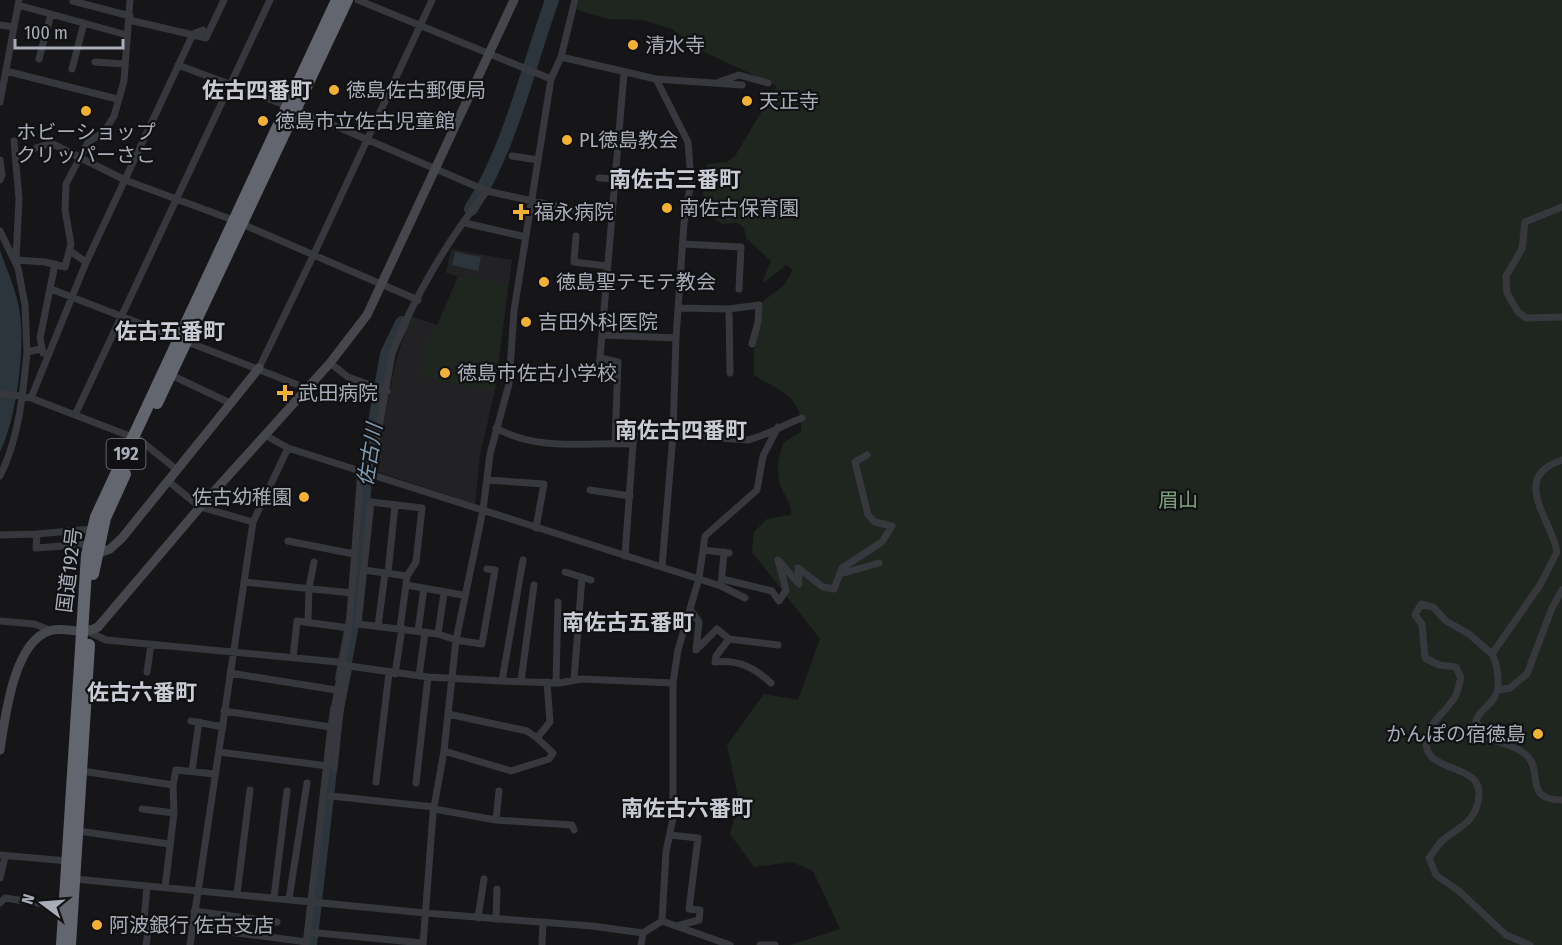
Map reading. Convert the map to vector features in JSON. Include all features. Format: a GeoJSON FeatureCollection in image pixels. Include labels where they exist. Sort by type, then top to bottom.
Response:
{"type":"FeatureCollection","features":[{"type":"Feature","properties":{"kind":"highway","name":"国道192号"},"geometry":{"type":"LineString","coordinates":[[292,107],[337,0]]}},
{"type":"Feature","properties":{"kind":"highway","name":"国道192号"},"geometry":{"type":"LineString","coordinates":[[92,549],[136,438],[292,107],[347,0]]}},
{"type":"Feature","properties":{"kind":"highway","name":"国道192号"},"geometry":{"type":"LineString","coordinates":[[62,945],[92,529],[100,506],[171,375],[183,339]]}},
{"type":"Feature","properties":{"kind":"highway","name":"国道192号"},"geometry":{"type":"LineString","coordinates":[[70,945],[82,771],[85,632]]}},
{"type":"Feature","properties":{"kind":"street"},"geometry":{"type":"LineString","coordinates":[[16,260],[65,267],[70,251],[66,183],[88,142],[104,132],[114,116],[124,81],[130,0]]}},
{"type":"Feature","properties":{"kind":"street"},"geometry":{"type":"LineString","coordinates":[[73,1],[206,38],[224,0]]}},
{"type":"Feature","properties":{"kind":"street"},"geometry":{"type":"LineString","coordinates":[[75,415],[270,0]]}},
{"type":"Feature","properties":{"kind":"street"},"geometry":{"type":"LineString","coordinates":[[358,0],[551,79]]}},
{"type":"Feature","properties":{"kind":"street"},"geometry":{"type":"LineString","coordinates":[[37,534],[36,548],[113,547],[259,368],[432,0]]}},
{"type":"Feature","properties":{"kind":"street"},"geometry":{"type":"LineString","coordinates":[[85,632],[98,627],[201,507],[330,363],[367,315],[383,285],[514,0]]}},
{"type":"Feature","properties":{"kind":"street"},"geometry":{"type":"LineString","coordinates":[[310,932],[423,944],[434,808],[444,752],[456,640],[483,510],[496,428],[510,377],[514,311],[551,79],[561,57],[575,0]]}},
{"type":"Feature","properties":{"kind":"street"},"geometry":{"type":"LineString","coordinates":[[0,102],[18,2],[51,14],[127,35]]}},
{"type":"Feature","properties":{"kind":"street"},"geometry":{"type":"LineString","coordinates":[[39,59],[51,14]]}},
{"type":"Feature","properties":{"kind":"street"},"geometry":{"type":"LineString","coordinates":[[72,69],[84,23]]}},
{"type":"Feature","properties":{"kind":"street"},"geometry":{"type":"LineString","coordinates":[[0,25],[14,27]]}},
{"type":"Feature","properties":{"kind":"street"},"geometry":{"type":"LineString","coordinates":[[24,396],[46,357],[86,261],[193,34],[203,30]]}},
{"type":"Feature","properties":{"kind":"street"},"geometry":{"type":"LineString","coordinates":[[561,57],[656,80],[742,85]]}},
{"type":"Feature","properties":{"kind":"street"},"geometry":{"type":"LineString","coordinates":[[95,62],[124,64]]}},
{"type":"Feature","properties":{"kind":"street"},"geometry":{"type":"LineString","coordinates":[[178,65],[292,107],[484,190],[569,209],[612,211]]}},
{"type":"Feature","properties":{"kind":"street"},"geometry":{"type":"LineString","coordinates":[[6,71],[117,99]]}},
{"type":"Feature","properties":{"kind":"street"},"geometry":{"type":"LineString","coordinates":[[582,371],[598,372],[600,358],[624,73]]}},
{"type":"Feature","properties":{"kind":"street"},"geometry":{"type":"LineString","coordinates":[[719,82],[739,75],[768,83]]}},
{"type":"Feature","properties":{"kind":"street"},"geometry":{"type":"LineString","coordinates":[[656,80],[688,142],[691,181],[678,308],[673,435],[662,567]]}},
{"type":"Feature","properties":{"kind":"street"},"geometry":{"type":"LineString","coordinates":[[0,476],[8,461],[24,396],[27,352],[24,305],[16,260],[19,199],[14,141]]}},
{"type":"Feature","properties":{"kind":"street"},"geometry":{"type":"LineString","coordinates":[[36,148],[51,143],[78,159],[125,180],[238,222],[415,299]]}},
{"type":"Feature","properties":{"kind":"street"},"geometry":{"type":"LineString","coordinates":[[512,156],[538,160]]}},
{"type":"Feature","properties":{"kind":"street"},"geometry":{"type":"LineString","coordinates":[[0,160],[0,180]]}},
{"type":"Feature","properties":{"kind":"street"},"geometry":{"type":"LineString","coordinates":[[599,178],[615,179]]}},
{"type":"Feature","properties":{"kind":"street"},"geometry":{"type":"LineString","coordinates":[[484,190],[415,299],[392,354],[366,471],[364,570],[358,624],[422,631],[482,644],[495,570],[487,569]]}},
{"type":"Feature","properties":{"kind":"street"},"geometry":{"type":"LineString","coordinates":[[1562,207],[1525,222],[1522,249],[1510,266],[1505,281],[1509,297],[1521,315],[1532,320],[1562,317]]}},
{"type":"Feature","properties":{"kind":"street"},"geometry":{"type":"LineString","coordinates":[[465,223],[526,237]]}},
{"type":"Feature","properties":{"kind":"street"},"geometry":{"type":"LineString","coordinates":[[0,231],[16,260]]}},
{"type":"Feature","properties":{"kind":"street"},"geometry":{"type":"LineString","coordinates":[[573,240],[574,262],[607,266]]}},
{"type":"Feature","properties":{"kind":"street"},"geometry":{"type":"LineString","coordinates":[[683,244],[741,247],[739,289]]}},
{"type":"Feature","properties":{"kind":"street"},"geometry":{"type":"LineString","coordinates":[[70,251],[86,261]]}},
{"type":"Feature","properties":{"kind":"street"},"geometry":{"type":"LineString","coordinates":[[46,357],[41,349],[44,313],[55,264]]}},
{"type":"Feature","properties":{"kind":"street"},"geometry":{"type":"LineString","coordinates":[[51,289],[306,388]]}},
{"type":"Feature","properties":{"kind":"street"},"geometry":{"type":"LineString","coordinates":[[678,308],[729,309],[759,305],[758,322],[752,344]]}},
{"type":"Feature","properties":{"kind":"street"},"geometry":{"type":"LineString","coordinates":[[729,309],[730,373]]}},
{"type":"Feature","properties":{"kind":"street"},"geometry":{"type":"LineString","coordinates":[[602,335],[676,338]]}},
{"type":"Feature","properties":{"kind":"street"},"geometry":{"type":"LineString","coordinates":[[27,352],[41,349]]}},
{"type":"Feature","properties":{"kind":"street"},"geometry":{"type":"LineString","coordinates":[[600,358],[618,362],[615,443]]}},
{"type":"Feature","properties":{"kind":"street"},"geometry":{"type":"LineString","coordinates":[[330,363],[348,377],[383,390]]}},
{"type":"Feature","properties":{"kind":"street"},"geometry":{"type":"LineString","coordinates":[[171,375],[230,403]]}},
{"type":"Feature","properties":{"kind":"street"},"geometry":{"type":"LineString","coordinates":[[0,393],[24,396],[136,438],[177,470]]}},
{"type":"Feature","properties":{"kind":"street"},"geometry":{"type":"LineString","coordinates":[[625,556],[635,432],[748,440],[767,435],[778,427],[802,418]]}},
{"type":"Feature","properties":{"kind":"street"},"geometry":{"type":"LineString","coordinates":[[662,921],[673,818],[673,683],[678,650],[699,578],[705,536],[757,490],[763,456],[778,427]]}},
{"type":"Feature","properties":{"kind":"street"},"geometry":{"type":"LineString","coordinates":[[496,428],[516,439],[543,443],[633,444]]}},
{"type":"Feature","properties":{"kind":"street"},"geometry":{"type":"LineString","coordinates":[[265,435],[288,448],[366,471],[625,556],[699,578],[772,591],[779,601],[786,590],[778,560],[799,584],[801,582],[798,568],[823,587],[834,589],[842,568],[882,542],[892,526],[875,522],[868,515],[855,462],[867,455]]}},
{"type":"Feature","properties":{"kind":"street"},"geometry":{"type":"LineString","coordinates":[[190,945],[253,522],[288,448]]}},
{"type":"Feature","properties":{"kind":"street"},"geometry":{"type":"LineString","coordinates":[[1492,654],[1540,585],[1557,552],[1556,543],[1540,510],[1537,482],[1546,468],[1562,460]]}},
{"type":"Feature","properties":{"kind":"street"},"geometry":{"type":"LineString","coordinates":[[487,480],[544,484],[536,528]]}},
{"type":"Feature","properties":{"kind":"street"},"geometry":{"type":"LineString","coordinates":[[168,481],[201,507],[253,522]]}},
{"type":"Feature","properties":{"kind":"street"},"geometry":{"type":"LineString","coordinates":[[590,490],[630,496]]}},
{"type":"Feature","properties":{"kind":"street"},"geometry":{"type":"LineString","coordinates":[[364,501],[422,508],[416,562],[407,576],[401,628],[376,782]]}},
{"type":"Feature","properties":{"kind":"street"},"geometry":{"type":"LineString","coordinates":[[192,927],[307,943],[346,665],[354,554],[364,501]]}},
{"type":"Feature","properties":{"kind":"street"},"geometry":{"type":"LineString","coordinates":[[378,626],[395,505]]}},
{"type":"Feature","properties":{"kind":"street"},"geometry":{"type":"LineString","coordinates":[[0,535],[92,529]]}},
{"type":"Feature","properties":{"kind":"street"},"geometry":{"type":"LineString","coordinates":[[288,541],[354,554]]}},
{"type":"Feature","properties":{"kind":"street"},"geometry":{"type":"LineString","coordinates":[[703,550],[727,552],[722,582]]}},
{"type":"Feature","properties":{"kind":"street"},"geometry":{"type":"LineString","coordinates":[[502,681],[524,560]]}},
{"type":"Feature","properties":{"kind":"street"},"geometry":{"type":"LineString","coordinates":[[308,622],[309,588],[314,562]]}},
{"type":"Feature","properties":{"kind":"street"},"geometry":{"type":"LineString","coordinates":[[840,574],[879,563]]}},
{"type":"Feature","properties":{"kind":"street"},"geometry":{"type":"LineString","coordinates":[[364,570],[407,576]]}},
{"type":"Feature","properties":{"kind":"street"},"geometry":{"type":"LineString","coordinates":[[565,572],[591,580]]}},
{"type":"Feature","properties":{"kind":"street"},"geometry":{"type":"LineString","coordinates":[[574,680],[582,577]]}},
{"type":"Feature","properties":{"kind":"street"},"geometry":{"type":"LineString","coordinates":[[244,582],[352,593]]}},
{"type":"Feature","properties":{"kind":"street"},"geometry":{"type":"LineString","coordinates":[[722,582],[745,598]]}},
{"type":"Feature","properties":{"kind":"street"},"geometry":{"type":"LineString","coordinates":[[406,585],[464,595]]}},
{"type":"Feature","properties":{"kind":"street"},"geometry":{"type":"LineString","coordinates":[[521,681],[534,585]]}},
{"type":"Feature","properties":{"kind":"street"},"geometry":{"type":"LineString","coordinates":[[419,676],[424,588]]}},
{"type":"Feature","properties":{"kind":"street"},"geometry":{"type":"LineString","coordinates":[[1498,690],[1510,688],[1527,674],[1552,608],[1562,590]]}},
{"type":"Feature","properties":{"kind":"street"},"geometry":{"type":"LineString","coordinates":[[438,634],[444,593]]}},
{"type":"Feature","properties":{"kind":"street"},"geometry":{"type":"LineString","coordinates":[[1530,945],[1506,935],[1460,891],[1436,875],[1429,858],[1441,842],[1459,831],[1471,818],[1479,795],[1474,781],[1462,771],[1448,768],[1432,757],[1426,744],[1428,731],[1455,695],[1461,678],[1456,667],[1439,665],[1425,658],[1422,624],[1415,615],[1421,604],[1433,608],[1446,621],[1469,634],[1492,654],[1496,660],[1498,690],[1495,698],[1478,715],[1478,730],[1485,737],[1523,753],[1531,761],[1535,783],[1540,793],[1551,799],[1562,800]]}},
{"type":"Feature","properties":{"kind":"street"},"geometry":{"type":"LineString","coordinates":[[556,607],[553,647],[556,682]]}},
{"type":"Feature","properties":{"kind":"street"},"geometry":{"type":"LineString","coordinates":[[690,609],[699,622],[696,650],[717,628],[729,639],[778,645]]}},
{"type":"Feature","properties":{"kind":"street"},"geometry":{"type":"LineString","coordinates":[[0,621],[34,624],[50,630],[85,632],[106,640],[293,658],[428,677],[502,681],[574,680],[673,683]]}},
{"type":"Feature","properties":{"kind":"street"},"geometry":{"type":"LineString","coordinates":[[293,658],[297,621],[349,628]]}},
{"type":"Feature","properties":{"kind":"street"},"geometry":{"type":"LineString","coordinates":[[0,750],[15,671],[38,639],[50,630]]}},
{"type":"Feature","properties":{"kind":"street"},"geometry":{"type":"LineString","coordinates":[[729,639],[716,656],[716,662],[730,660],[757,670],[771,683]]}},
{"type":"Feature","properties":{"kind":"street"},"geometry":{"type":"LineString","coordinates":[[147,672],[151,644]]}},
{"type":"Feature","properties":{"kind":"street"},"geometry":{"type":"LineString","coordinates":[[331,767],[331,727],[336,690],[346,665]]}},
{"type":"Feature","properties":{"kind":"street"},"geometry":{"type":"LineString","coordinates":[[230,673],[336,690]]}},
{"type":"Feature","properties":{"kind":"street"},"geometry":{"type":"LineString","coordinates":[[416,783],[428,677]]}},
{"type":"Feature","properties":{"kind":"street"},"geometry":{"type":"LineString","coordinates":[[537,738],[550,722],[547,682]]}},
{"type":"Feature","properties":{"kind":"street"},"geometry":{"type":"LineString","coordinates":[[224,711],[331,727]]}},
{"type":"Feature","properties":{"kind":"street"},"geometry":{"type":"LineString","coordinates":[[444,752],[511,771],[549,759],[553,753],[527,731],[448,714]]}},
{"type":"Feature","properties":{"kind":"street"},"geometry":{"type":"LineString","coordinates":[[192,771],[195,722],[223,726]]}},
{"type":"Feature","properties":{"kind":"street"},"geometry":{"type":"LineString","coordinates":[[219,752],[331,767]]}},
{"type":"Feature","properties":{"kind":"street"},"geometry":{"type":"LineString","coordinates":[[165,888],[174,813],[173,785],[176,770],[215,774]]}},
{"type":"Feature","properties":{"kind":"street"},"geometry":{"type":"LineString","coordinates":[[82,771],[173,785]]}},
{"type":"Feature","properties":{"kind":"street"},"geometry":{"type":"LineString","coordinates":[[289,899],[307,783]]}},
{"type":"Feature","properties":{"kind":"street"},"geometry":{"type":"LineString","coordinates":[[237,894],[250,790]]}},
{"type":"Feature","properties":{"kind":"street"},"geometry":{"type":"LineString","coordinates":[[274,897],[287,791]]}},
{"type":"Feature","properties":{"kind":"street"},"geometry":{"type":"LineString","coordinates":[[496,820],[499,791]]}},
{"type":"Feature","properties":{"kind":"street"},"geometry":{"type":"LineString","coordinates":[[331,796],[434,808],[496,820],[572,825],[574,830]]}},
{"type":"Feature","properties":{"kind":"street"},"geometry":{"type":"LineString","coordinates":[[142,809],[174,813]]}},
{"type":"Feature","properties":{"kind":"street"},"geometry":{"type":"LineString","coordinates":[[78,831],[169,844]]}},
{"type":"Feature","properties":{"kind":"street"},"geometry":{"type":"LineString","coordinates":[[670,835],[698,838],[689,909],[700,910],[699,920],[677,926]]}},
{"type":"Feature","properties":{"kind":"street"},"geometry":{"type":"LineString","coordinates":[[0,878],[3,856],[68,861]]}},
{"type":"Feature","properties":{"kind":"street"},"geometry":{"type":"LineString","coordinates":[[75,879],[643,933],[662,921]]}},
{"type":"Feature","properties":{"kind":"street"},"geometry":{"type":"LineString","coordinates":[[478,918],[484,879]]}},
{"type":"Feature","properties":{"kind":"street"},"geometry":{"type":"LineString","coordinates":[[146,945],[149,926],[144,920],[147,886]]}},
{"type":"Feature","properties":{"kind":"street"},"geometry":{"type":"LineString","coordinates":[[496,919],[497,889]]}},
{"type":"Feature","properties":{"kind":"street"},"geometry":{"type":"LineString","coordinates":[[0,903],[5,898],[64,907]]}},
{"type":"Feature","properties":{"kind":"street"},"geometry":{"type":"LineString","coordinates":[[194,911],[278,922]]}},
{"type":"Feature","properties":{"kind":"street"},"geometry":{"type":"LineString","coordinates":[[662,921],[730,945]]}},
{"type":"Feature","properties":{"kind":"street"},"geometry":{"type":"LineString","coordinates":[[542,945],[543,923]]}},
{"type":"Feature","properties":{"kind":"street"},"geometry":{"type":"LineString","coordinates":[[641,945],[643,933]]}},
{"type":"Feature","properties":{"kind":"street"},"geometry":{"type":"LineString","coordinates":[[760,945],[775,945]]}},
{"type":"Feature","properties":{"kind":"shaded area","name":"徳島市佐古小学校"},"geometry":{"type":"Polygon","coordinates":[[[451,249],[512,260],[495,390],[480,455],[475,504],[373,470],[397,356],[411,316],[437,325],[458,276],[446,273],[451,249]]]}},
{"type":"Feature","properties":{"kind":"shaded area"},"geometry":{"type":"Polygon","coordinates":[[[0,250],[18,303],[21,319],[21,357],[16,400],[0,452],[0,250]]]}},
{"type":"Feature","properties":{"kind":"shaded area"},"geometry":{"type":"Polygon","coordinates":[[[455,252],[481,257],[478,271],[452,265],[455,252]]]}},
{"type":"Feature","properties":{"kind":"green space","name":"眉山"},"geometry":{"type":"Polygon","coordinates":[[[579,0],[1562,0],[1562,945],[790,945],[840,929],[813,871],[792,862],[754,867],[730,834],[739,801],[727,745],[764,694],[798,700],[820,639],[752,552],[754,532],[767,519],[791,515],[779,481],[778,465],[783,443],[801,432],[799,411],[788,396],[754,375],[754,365],[761,303],[784,285],[793,270],[786,265],[764,283],[763,280],[771,261],[746,238],[744,228],[738,223],[722,224],[701,210],[707,164],[727,162],[735,156],[777,86],[700,50],[672,29],[643,20],[608,19],[577,10],[579,0]]]}},
{"type":"Feature","properties":{"kind":"green space"},"geometry":{"type":"Polygon","coordinates":[[[460,276],[507,284],[494,388],[490,391],[421,376],[430,332],[435,333],[460,276]]]}},
{"type":"Feature","properties":{"kind":"waterway","name":"佐古川"},"geometry":{"type":"LineString","coordinates":[[471,209],[485,185],[508,134],[552,0]]}},
{"type":"Feature","properties":{"kind":"waterway","name":"佐古川"},"geometry":{"type":"LineString","coordinates":[[342,678],[357,598],[365,479],[387,354],[402,323]]}},
{"type":"Feature","properties":{"kind":"waterway","name":"佐古川"},"geometry":{"type":"LineString","coordinates":[[310,945],[337,709]]}},
{"type":"Feature","properties":{"kind":"place","name":"清水寺"},"geometry":{"type":"Point","coordinates":[633,45]}},
{"type":"Feature","properties":{"kind":"place","name":"徳島佐古郵便局"},"geometry":{"type":"Point","coordinates":[334,90]}},
{"type":"Feature","properties":{"kind":"place","name":"天正寺"},"geometry":{"type":"Point","coordinates":[747,101]}},
{"type":"Feature","properties":{"kind":"place","name":"ホビーショップ クリッパーさこ"},"geometry":{"type":"Point","coordinates":[86,111]}},
{"type":"Feature","properties":{"kind":"place","name":"徳島市立佐古児童館"},"geometry":{"type":"Point","coordinates":[263,121]}},
{"type":"Feature","properties":{"kind":"place","name":"PL徳島教会"},"geometry":{"type":"Point","coordinates":[567,140]}},
{"type":"Feature","properties":{"kind":"place","name":"南佐古保育園"},"geometry":{"type":"Point","coordinates":[667,208]}},
{"type":"Feature","properties":{"kind":"place","name":"福永病院"},"geometry":{"type":"Point","coordinates":[521,212]}},
{"type":"Feature","properties":{"kind":"place","name":"徳島聖テモテ教会"},"geometry":{"type":"Point","coordinates":[544,282]}},
{"type":"Feature","properties":{"kind":"place","name":"吉田外科医院"},"geometry":{"type":"Point","coordinates":[526,322]}},
{"type":"Feature","properties":{"kind":"place","name":"徳島市佐古小学校"},"geometry":{"type":"Point","coordinates":[445,373]}},
{"type":"Feature","properties":{"kind":"place","name":"武田病院"},"geometry":{"type":"Point","coordinates":[285,393]}},
{"type":"Feature","properties":{"kind":"place","name":"佐古幼稚園"},"geometry":{"type":"Point","coordinates":[304,497]}},
{"type":"Feature","properties":{"kind":"place","name":"かんぽの宿徳島"},"geometry":{"type":"Point","coordinates":[1538,734]}},
{"type":"Feature","properties":{"kind":"place","name":"阿波銀行 佐古支店"},"geometry":{"type":"Point","coordinates":[97,925]}},
{"type":"Feature","properties":{"kind":"district","name":"佐古四番町"},"geometry":{"type":"Point","coordinates":[257,90]}},
{"type":"Feature","properties":{"kind":"district","name":"南佐古三番町"},"geometry":{"type":"Point","coordinates":[675,179]}},
{"type":"Feature","properties":{"kind":"district","name":"佐古五番町"},"geometry":{"type":"Point","coordinates":[170,331]}},
{"type":"Feature","properties":{"kind":"district","name":"南佐古四番町"},"geometry":{"type":"Point","coordinates":[681,430]}},
{"type":"Feature","properties":{"kind":"district","name":"南佐古五番町"},"geometry":{"type":"Point","coordinates":[628,622]}},
{"type":"Feature","properties":{"kind":"district","name":"佐古六番町"},"geometry":{"type":"Point","coordinates":[142,692]}},
{"type":"Feature","properties":{"kind":"district","name":"南佐古六番町"},"geometry":{"type":"Point","coordinates":[687,808]}}]}
